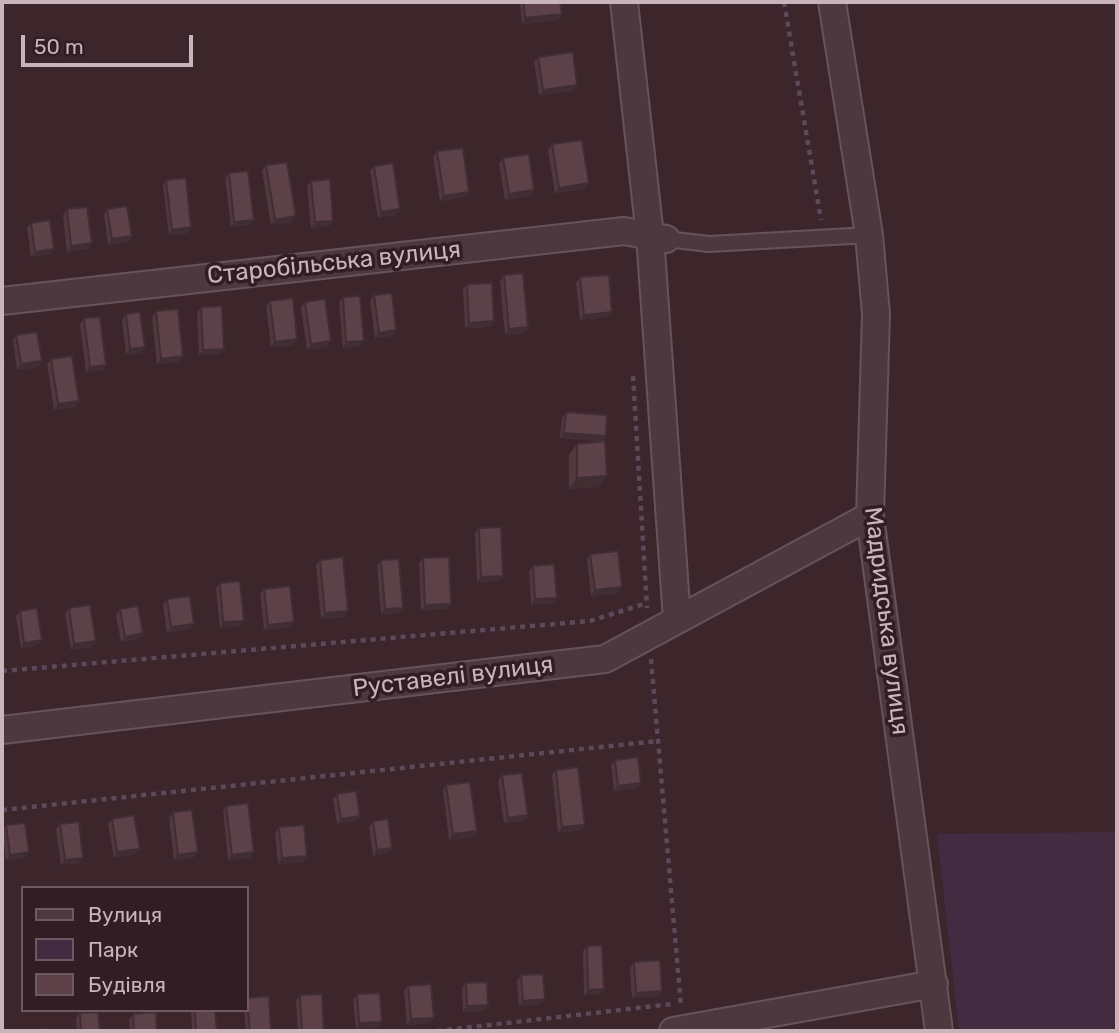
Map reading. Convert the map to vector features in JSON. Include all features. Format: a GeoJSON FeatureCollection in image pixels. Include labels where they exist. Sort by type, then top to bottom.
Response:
{"type":"FeatureCollection","features":[{"type":"Feature","properties":{"kind":"street"},"geometry":{"type":"LineString","coordinates":[[624,2],[658,238],[677,620]]}},
{"type":"Feature","properties":{"kind":"street","name":"Мадридська вулиця"},"geometry":{"type":"LineString","coordinates":[[832,2],[869,235],[876,314],[870,516],[939,1031]]}},
{"type":"Feature","properties":{"kind":"street","name":"Старобільська вулиця"},"geometry":{"type":"LineString","coordinates":[[2,300],[624,231],[658,238]]}},
{"type":"Feature","properties":{"kind":"street","name":"Руставелі вулиця"},"geometry":{"type":"LineString","coordinates":[[2,730],[605,659],[870,516]]}},
{"type":"Feature","properties":{"kind":"street"},"geometry":{"type":"LineString","coordinates":[[678,1031],[934,984]]}},
{"type":"Feature","properties":{"kind":"lane"},"geometry":{"type":"LineString","coordinates":[[658,238],[709,244],[869,235]]}},
{"type":"Feature","properties":{"kind":"path"},"geometry":{"type":"LineString","coordinates":[[784,2],[824,239]]}},
{"type":"Feature","properties":{"kind":"path"},"geometry":{"type":"LineString","coordinates":[[633,370],[649,635],[681,1003],[678,1031]]}},
{"type":"Feature","properties":{"kind":"path"},"geometry":{"type":"LineString","coordinates":[[2,671],[590,621],[647,603]]}},
{"type":"Feature","properties":{"kind":"path"},"geometry":{"type":"LineString","coordinates":[[2,810],[658,741]]}},
{"type":"Feature","properties":{"kind":"path"},"geometry":{"type":"LineString","coordinates":[[437,1031],[681,1003]]}},
{"type":"Feature","properties":{"kind":"green space"},"geometry":{"type":"Polygon","coordinates":[[[1117,832],[1117,1031],[959,1031],[937,834],[1117,832]]]}},
{"type":"Feature","properties":{"kind":"building"},"geometry":{"type":"Polygon","coordinates":[[[524,2],[560,2],[562,14],[525,18],[524,2]]]}},
{"type":"Feature","properties":{"kind":"building"},"geometry":{"type":"Polygon","coordinates":[[[573,52],[577,85],[543,90],[538,57],[573,52]]]}},
{"type":"Feature","properties":{"kind":"building"},"geometry":{"type":"Polygon","coordinates":[[[582,140],[589,183],[559,188],[552,144],[582,140]]]}},
{"type":"Feature","properties":{"kind":"building"},"geometry":{"type":"Polygon","coordinates":[[[463,148],[469,192],[444,196],[437,151],[463,148]]]}},
{"type":"Feature","properties":{"kind":"building"},"geometry":{"type":"Polygon","coordinates":[[[529,154],[534,190],[509,194],[503,158],[529,154]]]}},
{"type":"Feature","properties":{"kind":"building"},"geometry":{"type":"Polygon","coordinates":[[[287,162],[296,216],[275,220],[266,165],[287,162]]]}},
{"type":"Feature","properties":{"kind":"building"},"geometry":{"type":"Polygon","coordinates":[[[393,163],[400,209],[381,212],[374,166],[393,163]]]}},
{"type":"Feature","properties":{"kind":"building"},"geometry":{"type":"Polygon","coordinates":[[[248,171],[254,220],[234,222],[229,173],[248,171]]]}},
{"type":"Feature","properties":{"kind":"building"},"geometry":{"type":"Polygon","coordinates":[[[186,178],[191,227],[172,230],[166,180],[186,178]]]}},
{"type":"Feature","properties":{"kind":"building"},"geometry":{"type":"Polygon","coordinates":[[[330,179],[333,221],[315,222],[311,181],[330,179]]]}},
{"type":"Feature","properties":{"kind":"building"},"geometry":{"type":"Polygon","coordinates":[[[127,206],[132,236],[112,239],[107,209],[127,206]]]}},
{"type":"Feature","properties":{"kind":"building"},"geometry":{"type":"Polygon","coordinates":[[[87,207],[92,243],[71,246],[67,209],[87,207]]]}},
{"type":"Feature","properties":{"kind":"building"},"geometry":{"type":"Polygon","coordinates":[[[50,220],[54,249],[35,252],[31,223],[50,220]]]}},
{"type":"Feature","properties":{"kind":"building"},"geometry":{"type":"Polygon","coordinates":[[[523,273],[528,327],[509,329],[504,275],[523,273]]]}},
{"type":"Feature","properties":{"kind":"building"},"geometry":{"type":"Polygon","coordinates":[[[609,275],[612,312],[584,315],[580,277],[609,275]]]}},
{"type":"Feature","properties":{"kind":"building"},"geometry":{"type":"Polygon","coordinates":[[[492,283],[494,321],[469,323],[467,284],[492,283]]]}},
{"type":"Feature","properties":{"kind":"building"},"geometry":{"type":"Polygon","coordinates":[[[392,293],[396,330],[379,333],[374,295],[392,293]]]}},
{"type":"Feature","properties":{"kind":"building"},"geometry":{"type":"Polygon","coordinates":[[[360,296],[364,341],[346,342],[343,297],[360,296]]]}},
{"type":"Feature","properties":{"kind":"building"},"geometry":{"type":"Polygon","coordinates":[[[293,298],[297,339],[275,342],[270,301],[293,298]]]}},
{"type":"Feature","properties":{"kind":"building"},"geometry":{"type":"Polygon","coordinates":[[[325,299],[331,341],[311,344],[305,302],[325,299]]]}},
{"type":"Feature","properties":{"kind":"building"},"geometry":{"type":"Polygon","coordinates":[[[222,306],[224,349],[203,350],[201,307],[222,306]]]}},
{"type":"Feature","properties":{"kind":"building"},"geometry":{"type":"Polygon","coordinates":[[[178,309],[183,356],[161,359],[156,311],[178,309]]]}},
{"type":"Feature","properties":{"kind":"building"},"geometry":{"type":"Polygon","coordinates":[[[140,312],[145,347],[130,349],[126,314],[140,312]]]}},
{"type":"Feature","properties":{"kind":"building"},"geometry":{"type":"Polygon","coordinates":[[[100,317],[106,365],[90,367],[84,318],[100,317]]]}},
{"type":"Feature","properties":{"kind":"building"},"geometry":{"type":"Polygon","coordinates":[[[37,332],[42,361],[21,364],[16,335],[37,332]]]}},
{"type":"Feature","properties":{"kind":"building"},"geometry":{"type":"Polygon","coordinates":[[[72,356],[79,401],[58,404],[51,359],[72,356]]]}},
{"type":"Feature","properties":{"kind":"building"},"geometry":{"type":"Polygon","coordinates":[[[566,412],[607,415],[606,436],[564,433],[566,412]]]}},
{"type":"Feature","properties":{"kind":"building"},"geometry":{"type":"Polygon","coordinates":[[[605,441],[607,476],[577,478],[577,444],[605,441]]]}},
{"type":"Feature","properties":{"kind":"building"},"geometry":{"type":"Polygon","coordinates":[[[501,527],[503,576],[481,577],[479,528],[501,527]]]}},
{"type":"Feature","properties":{"kind":"building"},"geometry":{"type":"Polygon","coordinates":[[[618,551],[622,587],[595,590],[590,554],[618,551]]]}},
{"type":"Feature","properties":{"kind":"building"},"geometry":{"type":"Polygon","coordinates":[[[343,557],[348,611],[325,613],[320,560],[343,557]]]}},
{"type":"Feature","properties":{"kind":"building"},"geometry":{"type":"Polygon","coordinates":[[[449,557],[451,604],[425,605],[423,558],[449,557]]]}},
{"type":"Feature","properties":{"kind":"building"},"geometry":{"type":"Polygon","coordinates":[[[399,559],[403,608],[385,609],[381,560],[399,559]]]}},
{"type":"Feature","properties":{"kind":"building"},"geometry":{"type":"Polygon","coordinates":[[[554,564],[557,598],[535,599],[533,566],[554,564]]]}},
{"type":"Feature","properties":{"kind":"building"},"geometry":{"type":"Polygon","coordinates":[[[240,581],[244,621],[223,622],[220,583],[240,581]]]}},
{"type":"Feature","properties":{"kind":"building"},"geometry":{"type":"Polygon","coordinates":[[[290,586],[294,622],[268,625],[264,589],[290,586]]]}},
{"type":"Feature","properties":{"kind":"building"},"geometry":{"type":"Polygon","coordinates":[[[190,596],[194,624],[171,627],[167,599],[190,596]]]}},
{"type":"Feature","properties":{"kind":"building"},"geometry":{"type":"Polygon","coordinates":[[[90,605],[96,641],[74,644],[69,608],[90,605]]]}},
{"type":"Feature","properties":{"kind":"building"},"geometry":{"type":"Polygon","coordinates":[[[138,606],[143,633],[125,637],[120,609],[138,606]]]}},
{"type":"Feature","properties":{"kind":"building"},"geometry":{"type":"Polygon","coordinates":[[[37,608],[42,640],[24,643],[20,611],[37,608]]]}},
{"type":"Feature","properties":{"kind":"building"},"geometry":{"type":"Polygon","coordinates":[[[638,757],[641,783],[618,786],[615,760],[638,757]]]}},
{"type":"Feature","properties":{"kind":"building"},"geometry":{"type":"Polygon","coordinates":[[[578,767],[585,825],[562,827],[556,770],[578,767]]]}},
{"type":"Feature","properties":{"kind":"building"},"geometry":{"type":"Polygon","coordinates":[[[522,773],[528,815],[508,818],[502,775],[522,773]]]}},
{"type":"Feature","properties":{"kind":"building"},"geometry":{"type":"Polygon","coordinates":[[[470,782],[477,831],[453,834],[446,785],[470,782]]]}},
{"type":"Feature","properties":{"kind":"building"},"geometry":{"type":"Polygon","coordinates":[[[356,791],[360,816],[341,819],[337,794],[356,791]]]}},
{"type":"Feature","properties":{"kind":"building"},"geometry":{"type":"Polygon","coordinates":[[[248,803],[254,852],[232,855],[226,806],[248,803]]]}},
{"type":"Feature","properties":{"kind":"building"},"geometry":{"type":"Polygon","coordinates":[[[192,810],[198,852],[178,855],[173,812],[192,810]]]}},
{"type":"Feature","properties":{"kind":"building"},"geometry":{"type":"Polygon","coordinates":[[[134,815],[140,849],[117,852],[112,819],[134,815]]]}},
{"type":"Feature","properties":{"kind":"building"},"geometry":{"type":"Polygon","coordinates":[[[388,819],[392,848],[377,850],[373,821],[388,819]]]}},
{"type":"Feature","properties":{"kind":"building"},"geometry":{"type":"Polygon","coordinates":[[[79,822],[83,858],[65,860],[60,824],[79,822]]]}},
{"type":"Feature","properties":{"kind":"building"},"geometry":{"type":"Polygon","coordinates":[[[25,823],[29,852],[10,855],[6,825],[25,823]]]}},
{"type":"Feature","properties":{"kind":"building"},"geometry":{"type":"Polygon","coordinates":[[[304,825],[307,856],[282,858],[279,827],[304,825]]]}},
{"type":"Feature","properties":{"kind":"building"},"geometry":{"type":"Polygon","coordinates":[[[602,945],[604,989],[588,990],[587,946],[602,945]]]}},
{"type":"Feature","properties":{"kind":"building"},"geometry":{"type":"Polygon","coordinates":[[[660,960],[662,991],[636,993],[634,962],[660,960]]]}},
{"type":"Feature","properties":{"kind":"building"},"geometry":{"type":"Polygon","coordinates":[[[543,974],[545,999],[523,1001],[521,975],[543,974]]]}},
{"type":"Feature","properties":{"kind":"building"},"geometry":{"type":"Polygon","coordinates":[[[487,982],[488,1005],[467,1006],[466,983],[487,982]]]}},
{"type":"Feature","properties":{"kind":"building"},"geometry":{"type":"Polygon","coordinates":[[[431,984],[434,1018],[411,1019],[408,986],[431,984]]]}},
{"type":"Feature","properties":{"kind":"building"},"geometry":{"type":"Polygon","coordinates":[[[380,993],[382,1022],[359,1023],[357,994],[380,993]]]}},
{"type":"Feature","properties":{"kind":"building"},"geometry":{"type":"Polygon","coordinates":[[[322,994],[324,1030],[302,1031],[300,995],[322,994]]]}},
{"type":"Feature","properties":{"kind":"building"},"geometry":{"type":"Polygon","coordinates":[[[269,996],[271,1030],[250,1031],[248,998],[269,996]]]}},
{"type":"Feature","properties":{"kind":"building"},"geometry":{"type":"Polygon","coordinates":[[[98,1012],[100,1031],[81,1031],[80,1013],[98,1012]]]}},
{"type":"Feature","properties":{"kind":"building"},"geometry":{"type":"Polygon","coordinates":[[[156,1012],[157,1031],[134,1031],[133,1014],[156,1012]]]}},
{"type":"Feature","properties":{"kind":"building"},"geometry":{"type":"Polygon","coordinates":[[[195,1012],[215,1012],[217,1031],[196,1031],[195,1012]]]}}]}
